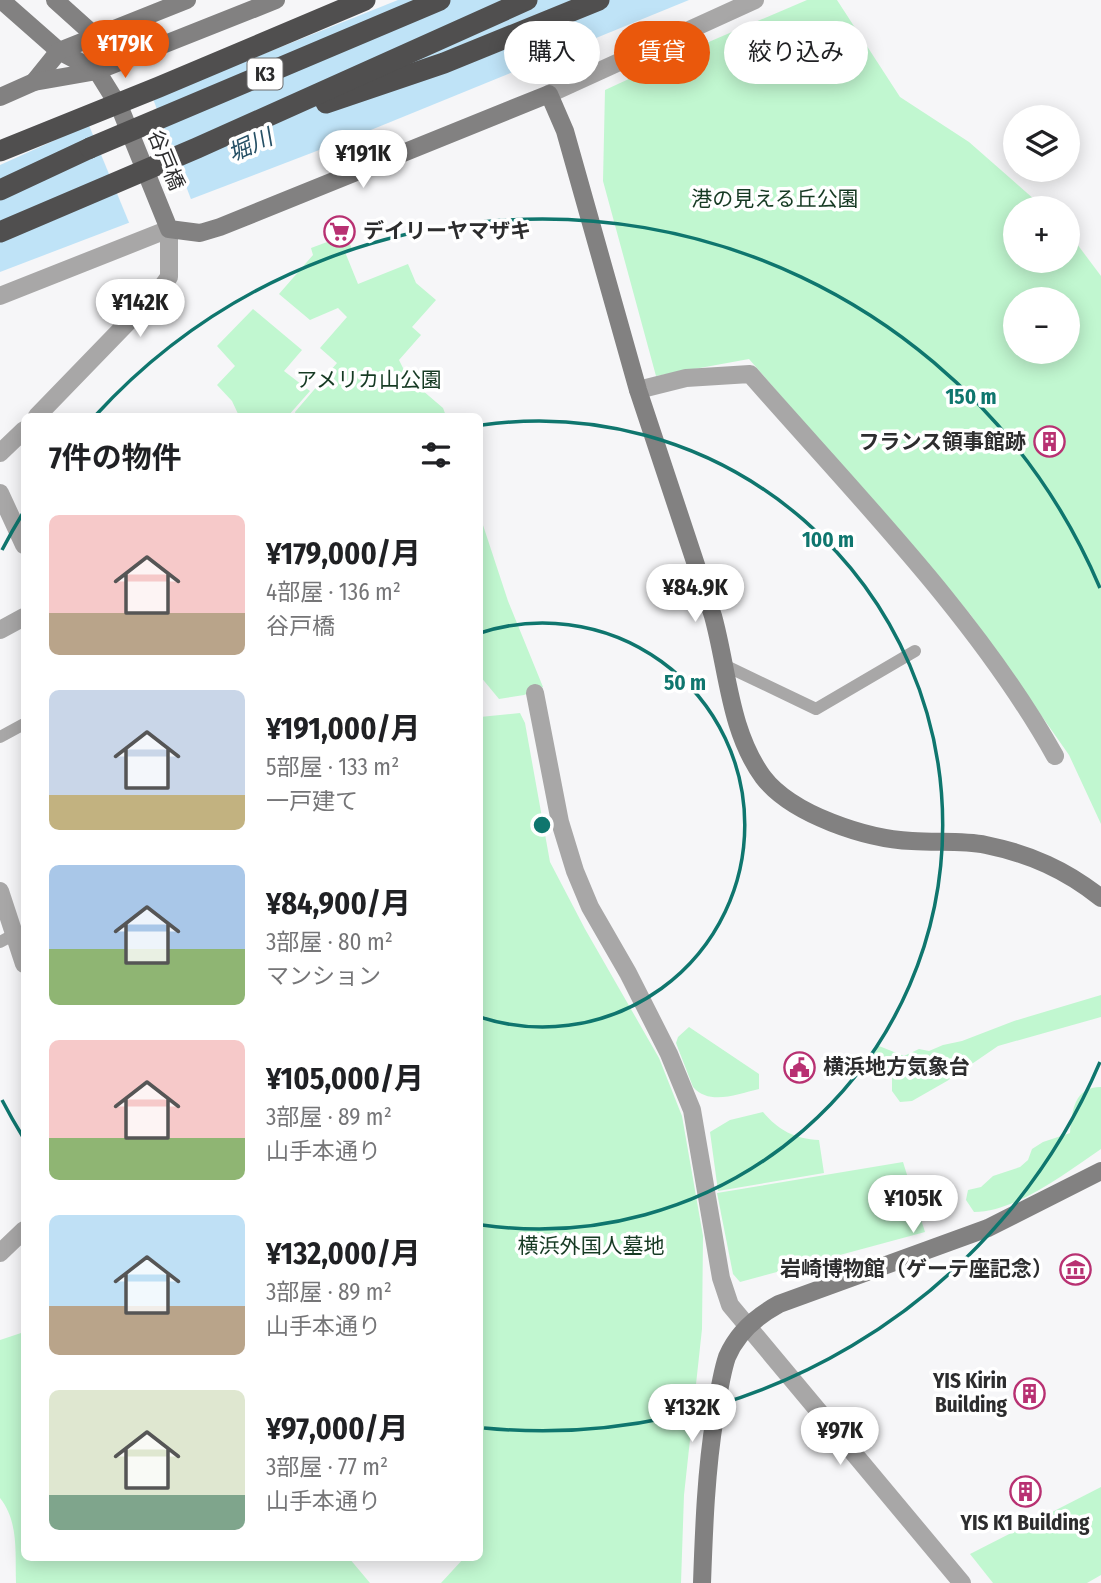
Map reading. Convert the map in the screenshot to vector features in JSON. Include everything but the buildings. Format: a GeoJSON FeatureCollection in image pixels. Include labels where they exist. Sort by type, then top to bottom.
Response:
{"type":"FeatureCollection","features":[{"type":"Feature","properties":{"kind":"highway"},"geometry":{"type":"LineString","coordinates":[[0,150],[159,87],[365,0]]}},
{"type":"Feature","properties":{"kind":"highway","name":"K3"},"geometry":{"type":"LineString","coordinates":[[0,190],[90,148],[440,0]]}},
{"type":"Feature","properties":{"kind":"highway","name":"K3"},"geometry":{"type":"LineString","coordinates":[[0,232],[197,148],[527,0]]}},
{"type":"Feature","properties":{"kind":"highway"},"geometry":{"type":"LineString","coordinates":[[197,148],[444,63],[598,0]]}},
{"type":"Feature","properties":{"kind":"highway"},"geometry":{"type":"LineString","coordinates":[[0,178],[90,148]]}},
{"type":"Feature","properties":{"kind":"street"},"geometry":{"type":"LineString","coordinates":[[1,0],[59,51],[97,71]]}},
{"type":"Feature","properties":{"kind":"street"},"geometry":{"type":"LineString","coordinates":[[55,0],[95,36],[97,71]]}},
{"type":"Feature","properties":{"kind":"street"},"geometry":{"type":"LineString","coordinates":[[34,82],[59,51],[187,0]]}},
{"type":"Feature","properties":{"kind":"street"},"geometry":{"type":"LineString","coordinates":[[0,97],[34,82],[97,71],[276,0]]}},
{"type":"Feature","properties":{"kind":"street"},"geometry":{"type":"LineString","coordinates":[[0,296],[169,229],[200,233],[220,227],[549,94],[755,0]]}},
{"type":"Feature","properties":{"kind":"street","name":"谷戸橋"},"geometry":{"type":"LineString","coordinates":[[97,71],[120,108],[169,229]]}},
{"type":"Feature","properties":{"kind":"street"},"geometry":{"type":"LineString","coordinates":[[549,94],[565,131],[638,390],[713,616],[732,711],[764,778],[783,795],[838,825],[867,834],[909,841],[977,843],[1051,865],[1101,898]]}},
{"type":"Feature","properties":{"kind":"street"},"geometry":{"type":"LineString","coordinates":[[40,413],[161,288],[169,276],[169,229]]}},
{"type":"Feature","properties":{"kind":"street"},"geometry":{"type":"LineString","coordinates":[[638,390],[686,378],[750,374],[962,620],[1039,729],[1055,757]]}},
{"type":"Feature","properties":{"kind":"street"},"geometry":{"type":"LineString","coordinates":[[0,453],[21,432]]}},
{"type":"Feature","properties":{"kind":"street"},"geometry":{"type":"LineString","coordinates":[[0,493],[21,538]]}},
{"type":"Feature","properties":{"kind":"street"},"geometry":{"type":"LineString","coordinates":[[0,629],[21,618]]}},
{"type":"Feature","properties":{"kind":"street"},"geometry":{"type":"LineString","coordinates":[[535,693],[560,822],[575,871],[596,919],[628,973],[669,1055],[692,1110],[721,1278],[730,1305],[962,1583]]}},
{"type":"Feature","properties":{"kind":"street"},"geometry":{"type":"LineString","coordinates":[[0,891],[12,939],[21,958]]}},
{"type":"Feature","properties":{"kind":"street"},"geometry":{"type":"LineString","coordinates":[[702,1583],[708,1475],[717,1404],[728,1357],[748,1326],[779,1304],[988,1228],[1101,1171]]}},
{"type":"Feature","properties":{"kind":"street"},"geometry":{"type":"LineString","coordinates":[[0,1253],[21,1233]]}},
{"type":"Feature","properties":{"kind":"lane"},"geometry":{"type":"LineString","coordinates":[[724,665],[816,709],[915,651]]}},
{"type":"Feature","properties":{"kind":"lane"},"geometry":{"type":"LineString","coordinates":[[0,737],[21,726]]}},
{"type":"Feature","properties":{"kind":"green space","name":"港の見える丘公園"},"geometry":{"type":"Polygon","coordinates":[[[807,0],[837,0],[851,21],[758,21],[807,0]]]}},
{"type":"Feature","properties":{"kind":"green space","name":"港の見える丘公園"},"geometry":{"type":"Polygon","coordinates":[[[724,35],[724,84],[868,84],[868,48],[900,97],[969,142],[1003,172],[1003,182],[1014,182],[1030,196],[1003,196],[1003,273],[1080,273],[1080,248],[1101,276],[1101,824],[1069,755],[970,614],[749,359],[656,376],[603,181],[605,90],[618,84],[710,84],[710,41],[724,35]]]}},
{"type":"Feature","properties":{"kind":"green space","name":"アメリカ山公園"},"geometry":{"type":"Polygon","coordinates":[[[346,235],[352,249],[345,252],[358,284],[408,264],[416,283],[436,300],[412,327],[421,335],[399,360],[408,378],[443,408],[445,413],[295,413],[337,363],[320,348],[347,317],[338,308],[310,320],[279,294],[313,255],[311,248],[346,235]]]}},
{"type":"Feature","properties":{"kind":"green space"},"geometry":{"type":"Polygon","coordinates":[[[253,309],[302,350],[284,371],[310,391],[291,413],[238,413],[232,401],[217,385],[235,366],[217,346],[253,309]]]}},
{"type":"Feature","properties":{"kind":"green space"},"geometry":{"type":"Polygon","coordinates":[[[483,525],[508,601],[543,687],[524,695],[499,699],[483,680],[483,525]]]}},
{"type":"Feature","properties":{"kind":"green space","name":"横浜外国人墓地"},"geometry":{"type":"Polygon","coordinates":[[[520,713],[525,723],[550,862],[659,1058],[682,1116],[703,1236],[702,1329],[684,1495],[681,1583],[441,1583],[461,1561],[483,1561],[483,717],[520,713]]]}},
{"type":"Feature","properties":{"kind":"green space"},"geometry":{"type":"Polygon","coordinates":[[[1101,995],[1101,1017],[998,1046],[912,1101],[900,1102],[892,1091],[892,1078],[879,1067],[872,1056],[879,1046],[904,1056],[919,1049],[929,1051],[1014,1021],[1101,995]]]}},
{"type":"Feature","properties":{"kind":"green space"},"geometry":{"type":"Polygon","coordinates":[[[689,1027],[759,1074],[759,1089],[733,1096],[716,1097],[700,1093],[693,1087],[676,1043],[678,1037],[689,1027]]]}},
{"type":"Feature","properties":{"kind":"green space"},"geometry":{"type":"Polygon","coordinates":[[[1101,1087],[1101,1149],[1024,1198],[990,1210],[974,1212],[966,1200],[968,1190],[981,1187],[993,1176],[1020,1167],[1028,1160],[1032,1149],[1043,1142],[1070,1133],[1074,1109],[1080,1096],[1092,1088],[1101,1087]]]}},
{"type":"Feature","properties":{"kind":"green space"},"geometry":{"type":"Polygon","coordinates":[[[763,1112],[788,1132],[802,1138],[819,1140],[824,1173],[718,1191],[710,1132],[730,1120],[763,1112]]]}},
{"type":"Feature","properties":{"kind":"green space"},"geometry":{"type":"Polygon","coordinates":[[[903,1162],[925,1232],[740,1282],[733,1274],[717,1193],[903,1162]]]}},
{"type":"Feature","properties":{"kind":"green space"},"geometry":{"type":"Polygon","coordinates":[[[21,1333],[21,1561],[352,1561],[370,1583],[16,1583],[13,1528],[0,1498],[0,1340],[21,1333]]]}},
{"type":"Feature","properties":{"kind":"green space"},"geometry":{"type":"Polygon","coordinates":[[[1101,1487],[1101,1575],[1087,1583],[993,1583],[970,1554],[1101,1487]]]}},
{"type":"Feature","properties":{"kind":"water","name":"堀川"},"geometry":{"type":"Polygon","coordinates":[[[398,0],[689,0],[638,21],[614,21],[614,31],[600,36],[600,21],[504,21],[504,76],[361,134],[0,272],[0,165],[104,118],[398,0]]]}},
{"type":"Feature","properties":{"kind":"pier"},"geometry":{"type":"Polygon","coordinates":[[[152,96],[192,202],[130,225],[88,123],[152,96]]]}},
{"type":"Feature","properties":{"kind":"place","name":"デイリーヤマザキ"},"geometry":{"type":"Point","coordinates":[340,231]}},
{"type":"Feature","properties":{"kind":"place","name":"フランス領事館跡"},"geometry":{"type":"Point","coordinates":[1049,442]}},
{"type":"Feature","properties":{"kind":"place","name":"横浜地方気象台"},"geometry":{"type":"Point","coordinates":[800,1067]}},
{"type":"Feature","properties":{"kind":"place","name":"岩崎博物館（ゲーテ座記念）"},"geometry":{"type":"Point","coordinates":[1076,1269]}},
{"type":"Feature","properties":{"kind":"place","name":"YIS Kirin Building"},"geometry":{"type":"Point","coordinates":[1030,1393]}},
{"type":"Feature","properties":{"kind":"place","name":"YIS K1 Building"},"geometry":{"type":"Point","coordinates":[1025,1491]}}]}
